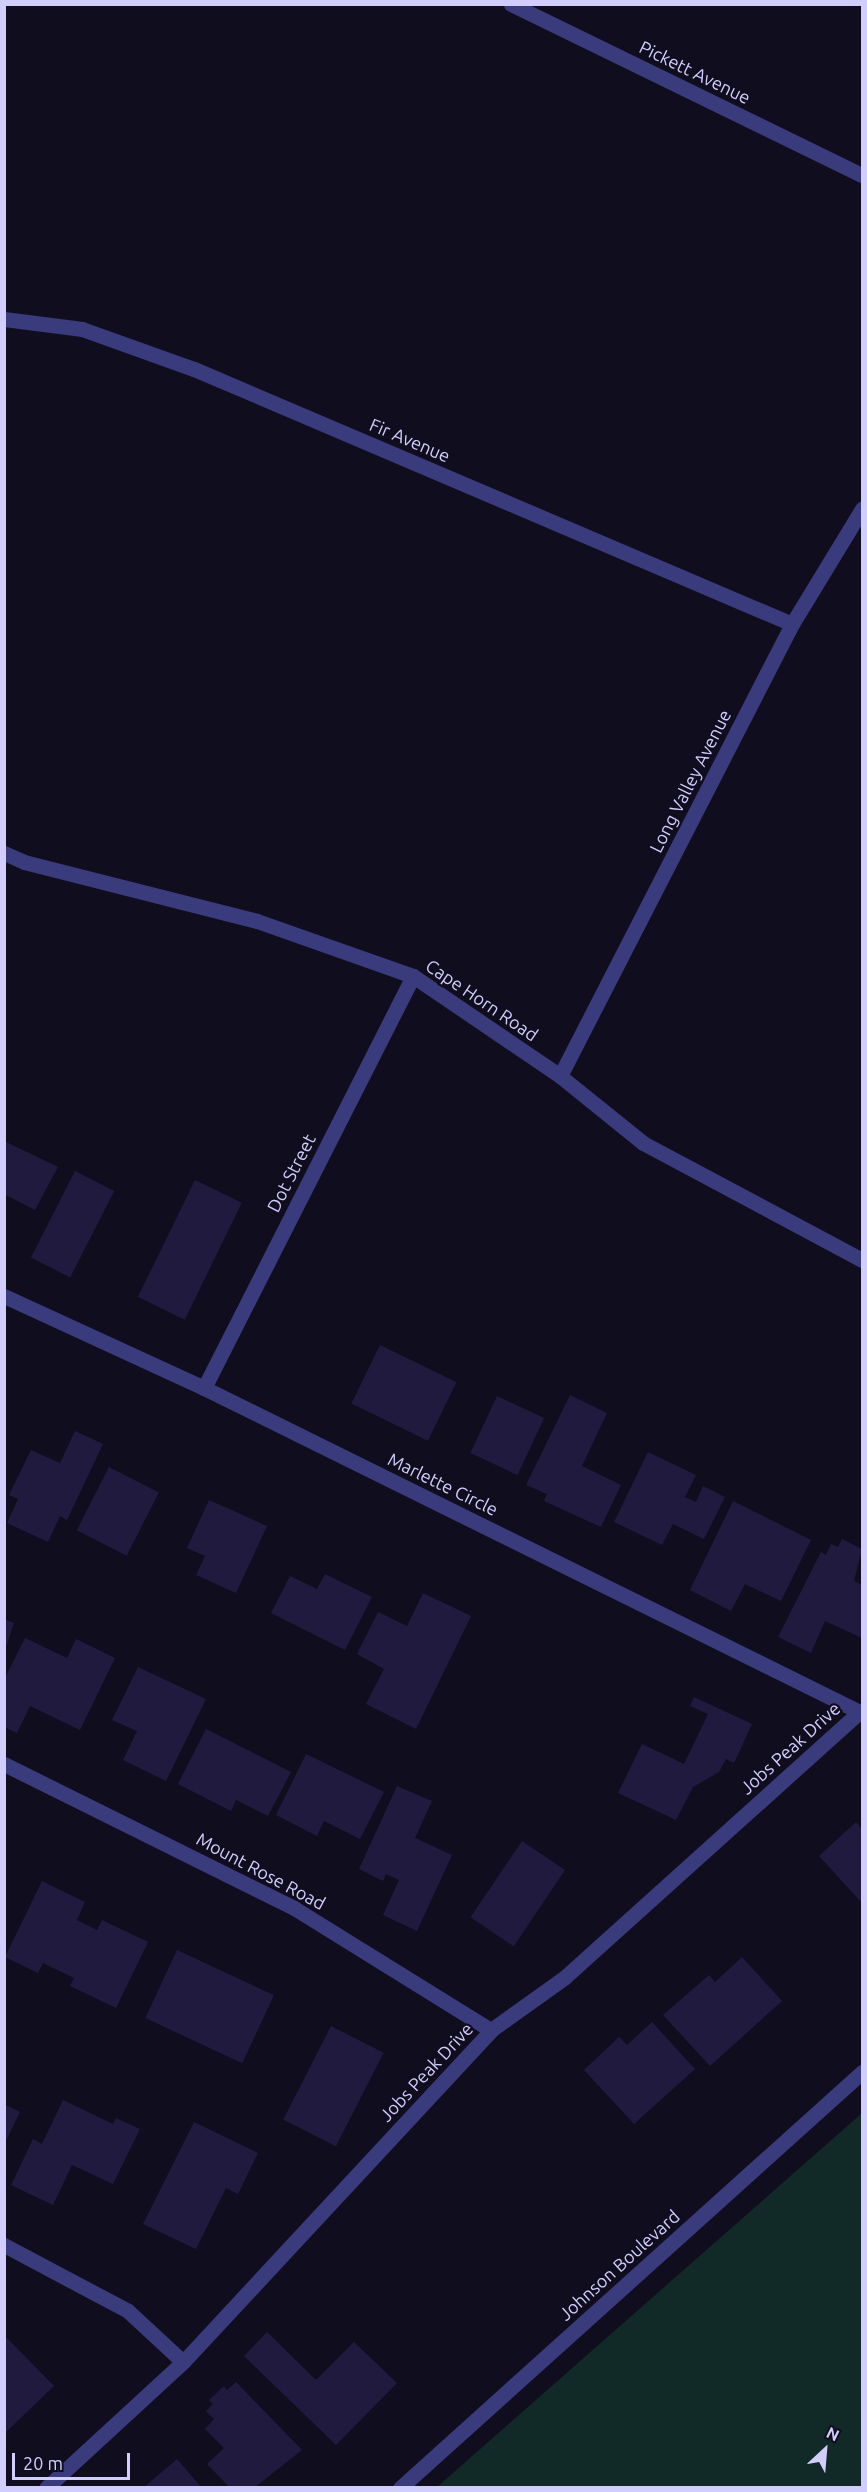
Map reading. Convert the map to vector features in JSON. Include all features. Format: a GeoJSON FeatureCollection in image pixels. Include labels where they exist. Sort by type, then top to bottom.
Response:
{"type":"FeatureCollection","features":[{"type":"Feature","properties":{"kind":"street","name":"Pickett Avenue"},"geometry":{"type":"LineString","coordinates":[[511,4],[862,175]]}},
{"type":"Feature","properties":{"kind":"street","name":"Fir Avenue"},"geometry":{"type":"LineString","coordinates":[[4,319],[82,330],[194,369],[792,624]]}},
{"type":"Feature","properties":{"kind":"street","name":"Long Valley Avenue"},"geometry":{"type":"LineString","coordinates":[[560,1076],[792,624],[862,509]]}},
{"type":"Feature","properties":{"kind":"street","name":"Cape Horn Road"},"geometry":{"type":"LineString","coordinates":[[4,853],[24,862],[257,921],[413,976],[560,1076],[643,1143],[862,1260]]}},
{"type":"Feature","properties":{"kind":"street","name":"Dot Street"},"geometry":{"type":"LineString","coordinates":[[204,1388],[413,976]]}},
{"type":"Feature","properties":{"kind":"street","name":"Marlette Circle"},"geometry":{"type":"LineString","coordinates":[[4,1296],[204,1388],[861,1712]]}},
{"type":"Feature","properties":{"kind":"street","name":"Jobs Peak Drive"},"geometry":{"type":"LineString","coordinates":[[46,2487],[183,2362],[491,2030],[565,1977],[861,1712]]}},
{"type":"Feature","properties":{"kind":"street","name":"Mount Rose Road"},"geometry":{"type":"LineString","coordinates":[[4,1764],[294,1908],[491,2030]]}},
{"type":"Feature","properties":{"kind":"street","name":"Johnson Boulevard"},"geometry":{"type":"LineString","coordinates":[[400,2487],[862,2072]]}},
{"type":"Feature","properties":{"kind":"street"},"geometry":{"type":"LineString","coordinates":[[4,2245],[128,2311],[183,2362]]}},
{"type":"Feature","properties":{"kind":"green space"},"geometry":{"type":"Polygon","coordinates":[[[862,2113],[862,2487],[437,2487],[862,2113]]]}},
{"type":"Feature","properties":{"kind":"building"},"geometry":{"type":"Polygon","coordinates":[[[4,1141],[58,1167],[35,1210],[4,1194],[4,1141]]]}},
{"type":"Feature","properties":{"kind":"building"},"geometry":{"type":"Polygon","coordinates":[[[75,1171],[114,1191],[70,1277],[31,1257],[75,1171]]]}},
{"type":"Feature","properties":{"kind":"building"},"geometry":{"type":"Polygon","coordinates":[[[195,1180],[242,1203],[185,1320],[138,1297],[195,1180]]]}},
{"type":"Feature","properties":{"kind":"building"},"geometry":{"type":"Polygon","coordinates":[[[380,1345],[456,1382],[428,1441],[352,1403],[380,1345]]]}},
{"type":"Feature","properties":{"kind":"building"},"geometry":{"type":"Polygon","coordinates":[[[570,1395],[607,1413],[582,1466],[621,1485],[601,1527],[544,1501],[547,1494],[526,1485],[570,1395]]]}},
{"type":"Feature","properties":{"kind":"building"},"geometry":{"type":"Polygon","coordinates":[[[497,1396],[544,1418],[518,1475],[470,1453],[497,1396]]]}},
{"type":"Feature","properties":{"kind":"building"},"geometry":{"type":"Polygon","coordinates":[[[75,1431],[103,1444],[67,1520],[60,1516],[48,1542],[7,1523],[18,1499],[9,1495],[31,1450],[60,1463],[75,1431]]]}},
{"type":"Feature","properties":{"kind":"building"},"geometry":{"type":"Polygon","coordinates":[[[648,1452],[696,1475],[685,1497],[696,1502],[703,1486],[725,1497],[704,1539],[673,1524],[662,1545],[614,1522],[648,1452]]]}},
{"type":"Feature","properties":{"kind":"building"},"geometry":{"type":"Polygon","coordinates":[[[109,1467],[159,1492],[127,1556],[77,1530],[109,1467]]]}},
{"type":"Feature","properties":{"kind":"building"},"geometry":{"type":"Polygon","coordinates":[[[209,1500],[267,1526],[236,1593],[196,1575],[205,1556],[187,1548],[209,1500]]]}},
{"type":"Feature","properties":{"kind":"building"},"geometry":{"type":"Polygon","coordinates":[[[733,1501],[811,1540],[781,1601],[745,1584],[731,1611],[690,1590],[733,1501]]]}},
{"type":"Feature","properties":{"kind":"building"},"geometry":{"type":"Polygon","coordinates":[[[842,1539],[862,1549],[854,1581],[862,1585],[862,1638],[825,1621],[811,1653],[778,1637],[821,1552],[826,1555],[831,1544],[838,1547],[842,1539]]]}},
{"type":"Feature","properties":{"kind":"building"},"geometry":{"type":"Polygon","coordinates":[[[325,1574],[372,1597],[345,1650],[271,1613],[290,1576],[317,1589],[325,1574]]]}},
{"type":"Feature","properties":{"kind":"building"},"geometry":{"type":"Polygon","coordinates":[[[423,1593],[471,1616],[416,1729],[366,1704],[384,1669],[357,1654],[378,1612],[407,1626],[423,1593]]]}},
{"type":"Feature","properties":{"kind":"building"},"geometry":{"type":"Polygon","coordinates":[[[4,1619],[14,1623],[4,1653],[4,1619]]]}},
{"type":"Feature","properties":{"kind":"building"},"geometry":{"type":"Polygon","coordinates":[[[25,1638],[67,1658],[76,1639],[115,1658],[80,1730],[30,1706],[17,1733],[4,1727],[4,1680],[25,1638]]]}},
{"type":"Feature","properties":{"kind":"building"},"geometry":{"type":"Polygon","coordinates":[[[138,1667],[206,1699],[166,1781],[123,1760],[137,1731],[112,1720],[138,1667]]]}},
{"type":"Feature","properties":{"kind":"building"},"geometry":{"type":"Polygon","coordinates":[[[694,1697],[752,1724],[734,1763],[726,1759],[719,1772],[693,1787],[676,1820],[618,1793],[642,1744],[684,1764],[708,1714],[690,1706],[694,1697]]]}},
{"type":"Feature","properties":{"kind":"building"},"geometry":{"type":"Polygon","coordinates":[[[206,1729],[291,1772],[268,1816],[236,1800],[231,1811],[178,1784],[206,1729]]]}},
{"type":"Feature","properties":{"kind":"building"},"geometry":{"type":"Polygon","coordinates":[[[306,1754],[384,1792],[360,1839],[324,1821],[317,1836],[276,1815],[306,1754]]]}},
{"type":"Feature","properties":{"kind":"building"},"geometry":{"type":"Polygon","coordinates":[[[397,1786],[432,1801],[415,1838],[452,1855],[417,1931],[383,1915],[399,1880],[386,1874],[383,1881],[359,1869],[397,1786]]]}},
{"type":"Feature","properties":{"kind":"building"},"geometry":{"type":"Polygon","coordinates":[[[856,1822],[862,1829],[862,1903],[819,1856],[856,1822]]]}},
{"type":"Feature","properties":{"kind":"building"},"geometry":{"type":"Polygon","coordinates":[[[522,1841],[565,1870],[514,1946],[471,1917],[522,1841]]]}},
{"type":"Feature","properties":{"kind":"building"},"geometry":{"type":"Polygon","coordinates":[[[42,1881],[85,1902],[77,1920],[97,1930],[102,1920],[148,1942],[116,2008],[70,1986],[74,1978],[43,1963],[38,1973],[5,1957],[42,1881]]]}},
{"type":"Feature","properties":{"kind":"building"},"geometry":{"type":"Polygon","coordinates":[[[177,1950],[274,1995],[242,2063],[145,2018],[177,1950]]]}},
{"type":"Feature","properties":{"kind":"building"},"geometry":{"type":"Polygon","coordinates":[[[742,1957],[782,2001],[710,2066],[663,2015],[709,1975],[715,1982],[742,1957]]]}},
{"type":"Feature","properties":{"kind":"building"},"geometry":{"type":"Polygon","coordinates":[[[652,2022],[695,2069],[634,2124],[584,2070],[619,2037],[627,2045],[652,2022]]]}},
{"type":"Feature","properties":{"kind":"building"},"geometry":{"type":"Polygon","coordinates":[[[331,2026],[384,2053],[336,2146],[283,2120],[331,2026]]]}},
{"type":"Feature","properties":{"kind":"building"},"geometry":{"type":"Polygon","coordinates":[[[63,2100],[113,2124],[116,2118],[140,2129],[113,2184],[72,2165],[53,2205],[11,2185],[33,2139],[42,2144],[63,2100]]]}},
{"type":"Feature","properties":{"kind":"building"},"geometry":{"type":"Polygon","coordinates":[[[4,2104],[20,2112],[4,2145],[4,2104]]]}},
{"type":"Feature","properties":{"kind":"building"},"geometry":{"type":"Polygon","coordinates":[[[194,2122],[258,2153],[238,2194],[226,2188],[196,2249],[143,2224],[194,2122]]]}},
{"type":"Feature","properties":{"kind":"building"},"geometry":{"type":"Polygon","coordinates":[[[267,2332],[316,2380],[354,2342],[397,2383],[336,2445],[244,2356],[267,2332]]]}},
{"type":"Feature","properties":{"kind":"building"},"geometry":{"type":"Polygon","coordinates":[[[4,2335],[54,2386],[4,2434],[4,2335]]]}},
{"type":"Feature","properties":{"kind":"building"},"geometry":{"type":"Polygon","coordinates":[[[236,2382],[302,2450],[254,2488],[230,2488],[207,2464],[224,2448],[205,2429],[214,2419],[206,2411],[213,2404],[209,2400],[224,2386],[227,2390],[236,2382]]]}},
{"type":"Feature","properties":{"kind":"building"},"geometry":{"type":"Polygon","coordinates":[[[177,2459],[202,2488],[143,2488],[177,2459]]]}}]}
